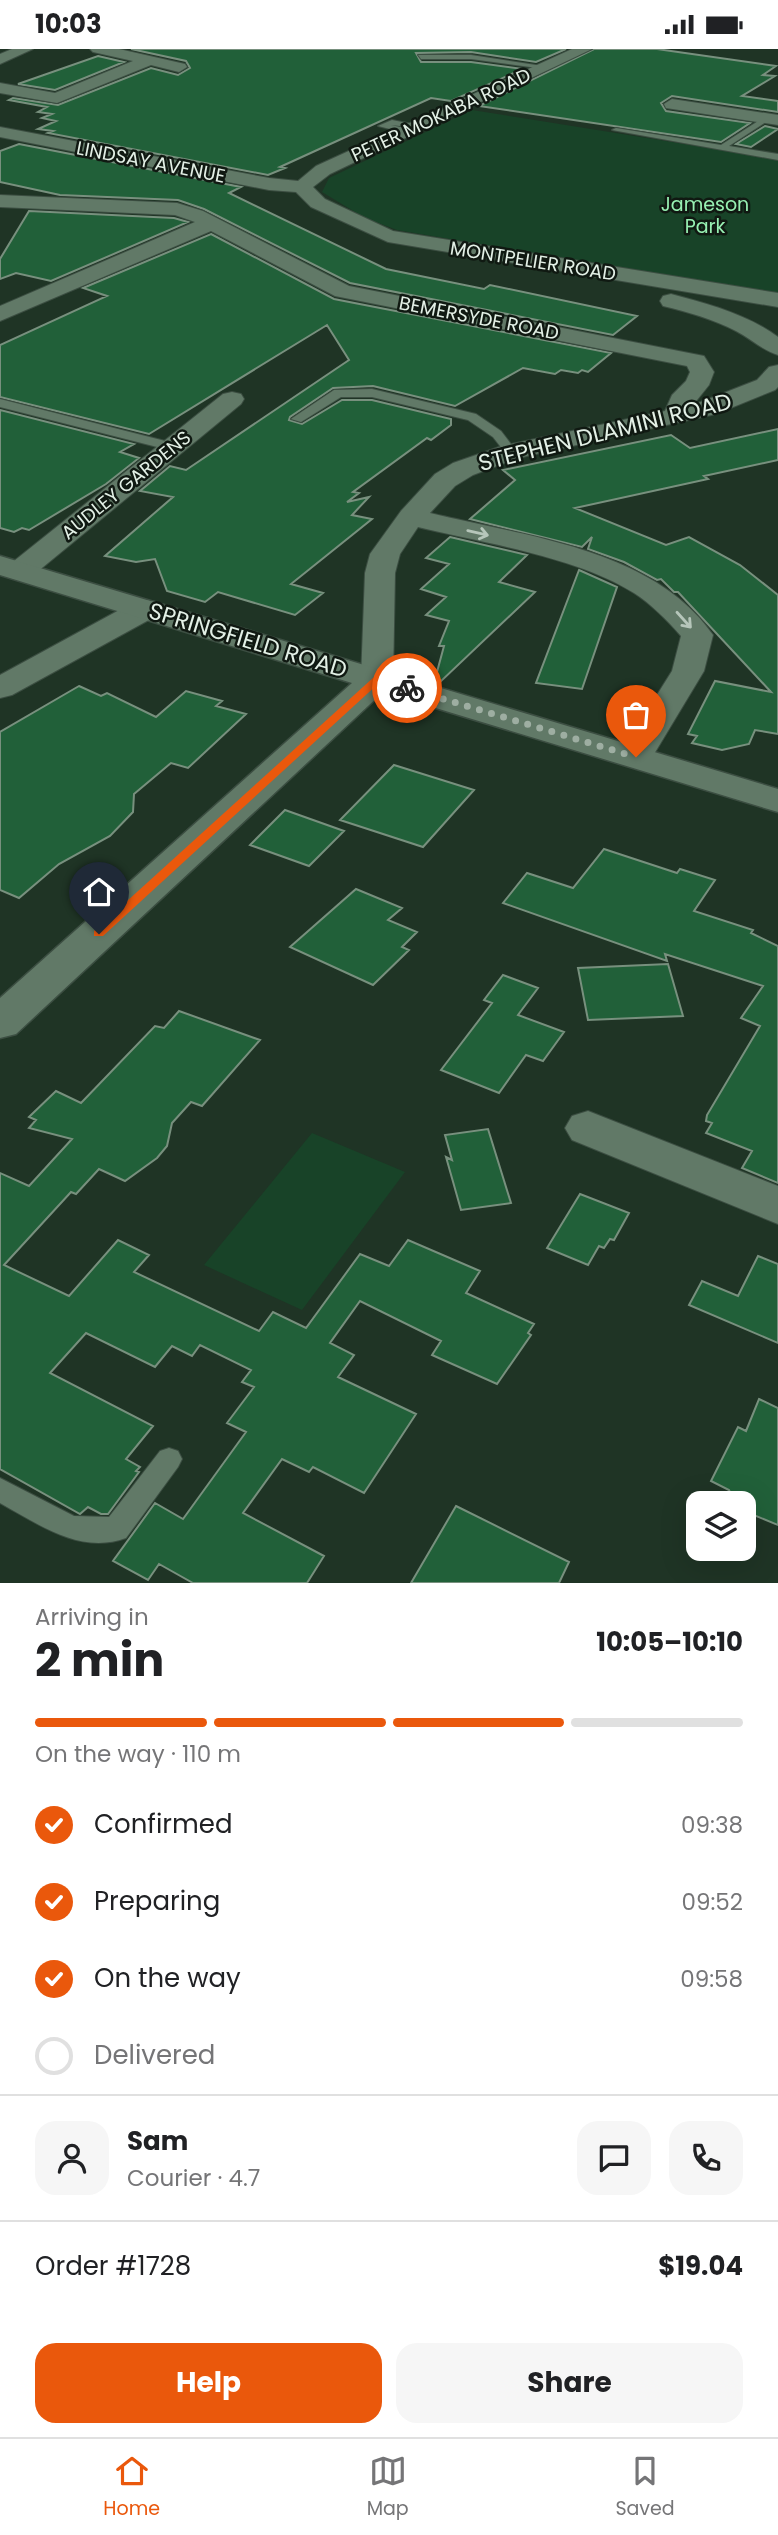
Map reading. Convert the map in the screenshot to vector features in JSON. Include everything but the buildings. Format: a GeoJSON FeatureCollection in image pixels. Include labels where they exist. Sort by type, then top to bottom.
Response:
{"type":"FeatureCollection","features":[{"type":"Feature","properties":{"kind":"street"},"geometry":{"type":"LineString","coordinates":[[0,59],[25,49]]}},
{"type":"Feature","properties":{"kind":"street"},"geometry":{"type":"LineString","coordinates":[[98,49],[178,67]]}},
{"type":"Feature","properties":{"kind":"street","name":"PETER MOKABA ROAD"},"geometry":{"type":"LineString","coordinates":[[303,187],[310,178],[323,170],[405,126],[584,49]]}},
{"type":"Feature","properties":{"kind":"street"},"geometry":{"type":"LineString","coordinates":[[0,88],[57,98],[149,61]]}},
{"type":"Feature","properties":{"kind":"street"},"geometry":{"type":"LineString","coordinates":[[672,104],[772,119]]}},
{"type":"Feature","properties":{"kind":"street","name":"LINDSAY AVENUE"},"geometry":{"type":"LineString","coordinates":[[0,132],[269,184],[303,187]]}},
{"type":"Feature","properties":{"kind":"street","name":"MONTPELIER ROAD"},"geometry":{"type":"LineString","coordinates":[[303,187],[306,194],[317,203],[388,236],[778,300]]}},
{"type":"Feature","properties":{"kind":"street"},"geometry":{"type":"LineString","coordinates":[[0,201],[164,207],[187,212],[211,223]]}},
{"type":"Feature","properties":{"kind":"street"},"geometry":{"type":"LineString","coordinates":[[0,313],[211,223]]}},
{"type":"Feature","properties":{"kind":"street","name":"BEMERSYDE ROAD"},"geometry":{"type":"LineString","coordinates":[[211,223],[343,291],[696,361],[702,372],[696,385],[684,395],[675,417]]}},
{"type":"Feature","properties":{"kind":"street"},"geometry":{"type":"LineString","coordinates":[[546,263],[572,279],[689,306],[733,320],[763,336],[778,348]]}},
{"type":"Feature","properties":{"kind":"street"},"geometry":{"type":"LineString","coordinates":[[583,269],[602,284]]}},
{"type":"Feature","properties":{"kind":"street","name":"STEPHEN DLAMINI ROAD"},"geometry":{"type":"LineString","coordinates":[[377,679],[380,573],[385,554],[411,517],[445,480],[463,469],[511,452],[707,409],[766,385],[778,372]]}},
{"type":"Feature","properties":{"kind":"street","name":"AUDLEY GARDENS"},"geometry":{"type":"LineString","coordinates":[[10,568],[173,447],[232,399]]}},
{"type":"Feature","properties":{"kind":"street"},"geometry":{"type":"LineString","coordinates":[[411,517],[598,565],[644,586],[678,613],[697,635],[688,671],[636,757]]}},
{"type":"Feature","properties":{"kind":"street","name":"SPRINGFIELD ROAD"},"geometry":{"type":"LineString","coordinates":[[10,568],[778,801]]}},
{"type":"Feature","properties":{"kind":"street"},"geometry":{"type":"LineString","coordinates":[[0,688],[145,609]]}},
{"type":"Feature","properties":{"kind":"street"},"geometry":{"type":"LineString","coordinates":[[0,1023],[377,679]]}},
{"type":"Feature","properties":{"kind":"street"},"geometry":{"type":"LineString","coordinates":[[588,1128],[778,1206]]}},
{"type":"Feature","properties":{"kind":"lane"},"geometry":{"type":"LineString","coordinates":[[421,57],[471,57],[545,67]]}},
{"type":"Feature","properties":{"kind":"lane"},"geometry":{"type":"LineString","coordinates":[[378,118],[405,126]]}},
{"type":"Feature","properties":{"kind":"lane"},"geometry":{"type":"LineString","coordinates":[[724,146],[772,119]]}},
{"type":"Feature","properties":{"kind":"lane"},"geometry":{"type":"LineString","coordinates":[[616,130],[778,157]]}},
{"type":"Feature","properties":{"kind":"lane"},"geometry":{"type":"LineString","coordinates":[[297,419],[338,393],[372,393],[472,417],[497,434],[511,452]]}},
{"type":"Feature","properties":{"kind":"lane"},"geometry":{"type":"LineString","coordinates":[[0,403],[173,447]]}},
{"type":"Feature","properties":{"kind":"lane"},"geometry":{"type":"LineString","coordinates":[[0,1490],[71,1528],[116,1529],[169,1459]]}},
{"type":"Feature","properties":{"kind":"green space","name":"Jameson Park"},"geometry":{"type":"Polygon","coordinates":[[[472,110],[778,159],[778,295],[397,230],[365,218],[322,192],[329,178],[472,110]]]}},
{"type":"Feature","properties":{"kind":"green space"},"geometry":{"type":"Polygon","coordinates":[[[312,1133],[405,1172],[302,1310],[204,1265],[312,1133]]]}},
{"type":"Feature","properties":{"kind":"way so far"},"geometry":{"type":"LineString","coordinates":[[407,688],[636,757]]}},
{"type":"Feature","properties":{"kind":"route"},"geometry":{"type":"LineString","coordinates":[[99,934],[377,679],[407,688]]}}]}
